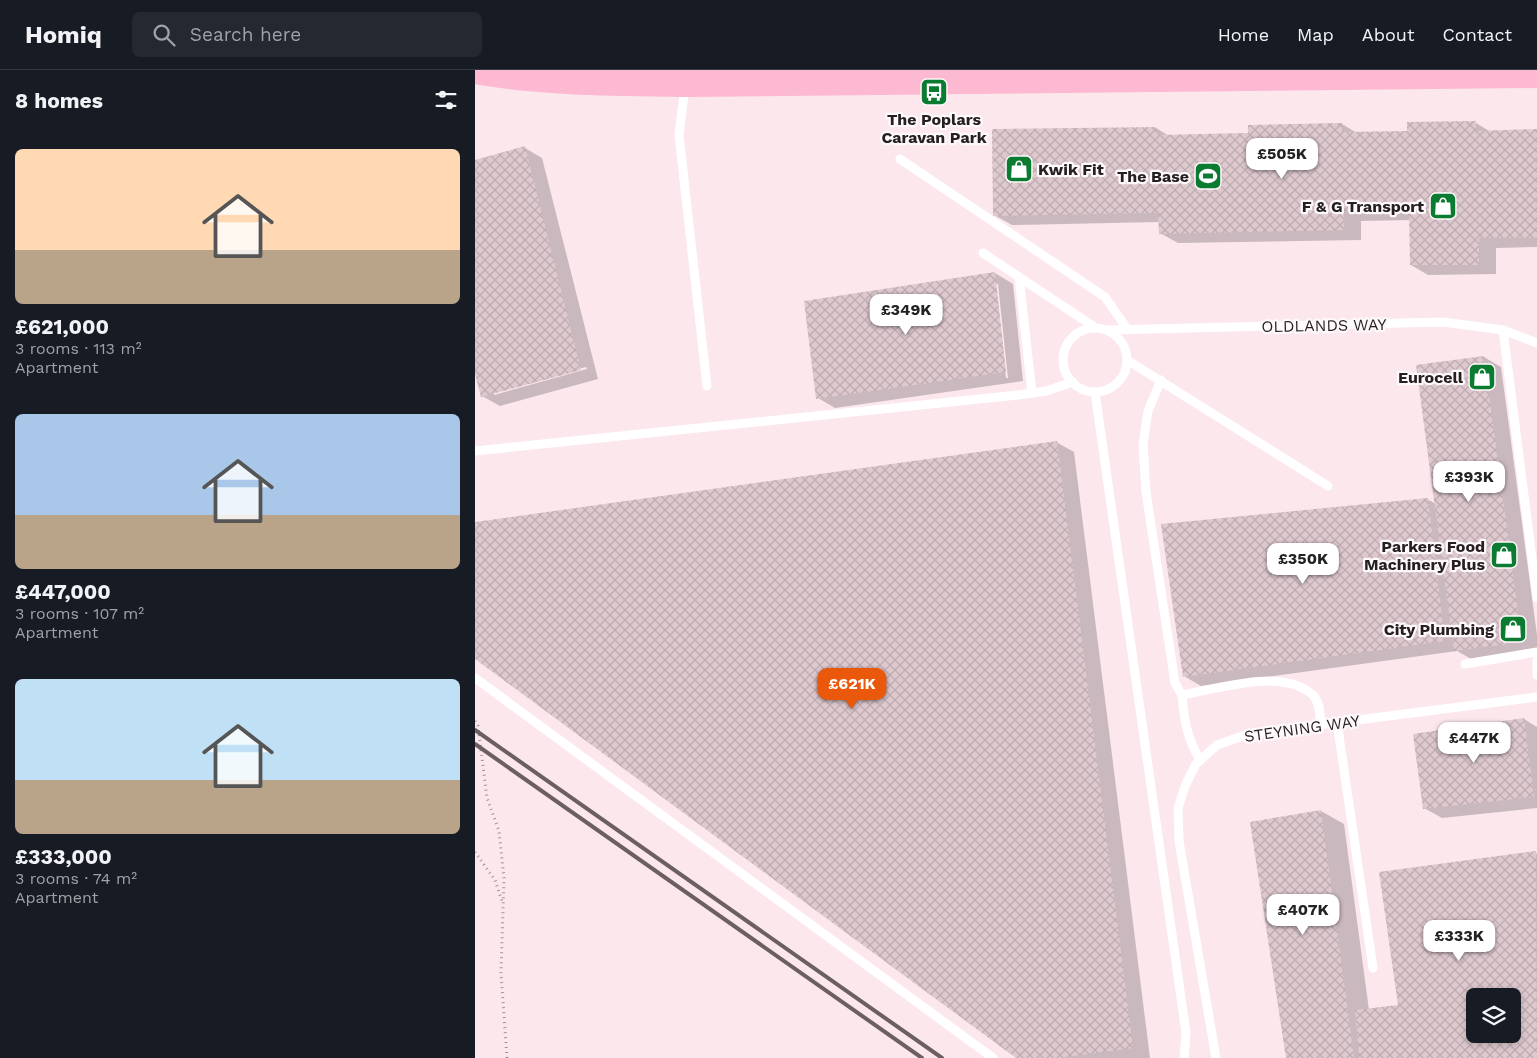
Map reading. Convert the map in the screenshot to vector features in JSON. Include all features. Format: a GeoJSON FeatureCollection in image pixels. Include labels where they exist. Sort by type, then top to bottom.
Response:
{"type":"FeatureCollection","features":[{"type":"Feature","properties":{"kind":"main road"},"geometry":{"type":"LineString","coordinates":[[475,70],[505,75],[590,82],[686,83],[1537,74]]}},
{"type":"Feature","properties":{"kind":"lane"},"geometry":{"type":"LineString","coordinates":[[686,83],[679,135],[707,386]]}},
{"type":"Feature","properties":{"kind":"lane"},"geometry":{"type":"LineString","coordinates":[[900,159],[1105,297],[1128,330]]}},
{"type":"Feature","properties":{"kind":"lane"},"geometry":{"type":"LineString","coordinates":[[983,253],[1096,328]]}},
{"type":"Feature","properties":{"kind":"lane"},"geometry":{"type":"LineString","coordinates":[[1019,277],[1032,393]]}},
{"type":"Feature","properties":{"kind":"lane","name":"OLDLANDS WAY"},"geometry":{"type":"LineString","coordinates":[[1096,328],[1128,330],[1443,322],[1503,330],[1537,343]]}},
{"type":"Feature","properties":{"kind":"lane"},"geometry":{"type":"LineString","coordinates":[[1096,328],[1085,330],[1076,335],[1064,353],[1064,364],[1073,382],[1087,391],[1105,390],[1121,379],[1127,360],[1122,342],[1108,330]]}},
{"type":"Feature","properties":{"kind":"lane"},"geometry":{"type":"LineString","coordinates":[[1503,330],[1537,598]]}},
{"type":"Feature","properties":{"kind":"lane"},"geometry":{"type":"LineString","coordinates":[[1127,360],[1328,486]]}},
{"type":"Feature","properties":{"kind":"lane"},"geometry":{"type":"LineString","coordinates":[[1161,380],[1148,411],[1143,444],[1146,492],[1175,683],[1182,695],[1185,728],[1189,742],[1200,760]]}},
{"type":"Feature","properties":{"kind":"lane"},"geometry":{"type":"LineString","coordinates":[[475,451],[1032,393],[1073,382]]}},
{"type":"Feature","properties":{"kind":"lane"},"geometry":{"type":"LineString","coordinates":[[1095,392],[1186,1033],[1184,1058]]}},
{"type":"Feature","properties":{"kind":"lane"},"geometry":{"type":"LineString","coordinates":[[1465,664],[1537,652]]}},
{"type":"Feature","properties":{"kind":"lane"},"geometry":{"type":"LineString","coordinates":[[1537,661],[1537,675]]}},
{"type":"Feature","properties":{"kind":"lane"},"geometry":{"type":"LineString","coordinates":[[475,678],[993,1058]]}},
{"type":"Feature","properties":{"kind":"lane"},"geometry":{"type":"LineString","coordinates":[[1182,695],[1266,680],[1287,681],[1313,696],[1319,706],[1321,724]]}},
{"type":"Feature","properties":{"kind":"lane","name":"STEYNING WAY"},"geometry":{"type":"LineString","coordinates":[[1216,1058],[1179,841],[1178,808],[1185,786],[1200,760],[1217,745],[1248,734],[1537,697]]}},
{"type":"Feature","properties":{"kind":"lane"},"geometry":{"type":"LineString","coordinates":[[1337,722],[1373,968]]}},
{"type":"Feature","properties":{"kind":"path"},"geometry":{"type":"LineString","coordinates":[[475,721],[478,726],[487,798],[499,832],[504,878],[501,973],[507,1058]]}},
{"type":"Feature","properties":{"kind":"path"},"geometry":{"type":"LineString","coordinates":[[475,852],[495,880],[503,906]]}},
{"type":"Feature","properties":{"kind":"building"},"geometry":{"type":"Polygon","coordinates":[[[1476,121],[1476,131],[1537,129],[1537,238],[1479,238],[1479,265],[1410,265],[1409,211],[1344,211],[1344,230],[1159,234],[1158,213],[993,216],[992,129],[1156,127],[1158,135],[1248,133],[1248,125],[1342,123],[1342,132],[1407,131],[1407,122],[1476,121]]]}},
{"type":"Feature","properties":{"kind":"building"},"geometry":{"type":"Polygon","coordinates":[[[525,146],[581,370],[481,397],[475,374],[475,160],[525,146]]]}},
{"type":"Feature","properties":{"kind":"building"},"geometry":{"type":"Polygon","coordinates":[[[995,272],[1006,372],[816,399],[804,301],[995,272]]]}},
{"type":"Feature","properties":{"kind":"building"},"geometry":{"type":"Polygon","coordinates":[[[1484,356],[1522,642],[1454,651],[1416,365],[1484,356]]]}},
{"type":"Feature","properties":{"kind":"building"},"geometry":{"type":"Polygon","coordinates":[[[1057,441],[1133,1048],[1059,1058],[1016,1058],[475,659],[475,522],[1057,441]]]}},
{"type":"Feature","properties":{"kind":"building"},"geometry":{"type":"Polygon","coordinates":[[[1428,498],[1445,641],[1183,677],[1161,524],[1428,498]]]}},
{"type":"Feature","properties":{"kind":"building"},"geometry":{"type":"Polygon","coordinates":[[[1524,718],[1534,797],[1423,809],[1413,734],[1524,718]]]}},
{"type":"Feature","properties":{"kind":"building"},"geometry":{"type":"Polygon","coordinates":[[[1321,810],[1354,1058],[1286,1058],[1250,822],[1321,810]]]}},
{"type":"Feature","properties":{"kind":"building"},"geometry":{"type":"Polygon","coordinates":[[[1536,851],[1537,1058],[1359,1058],[1355,1010],[1398,1005],[1379,872],[1536,851]]]}},
{"type":"Feature","properties":{"kind":"railway"},"geometry":{"type":"LineString","coordinates":[[475,730],[942,1058]]}},
{"type":"Feature","properties":{"kind":"railway"},"geometry":{"type":"LineString","coordinates":[[475,744],[922,1058]]}},
{"type":"Feature","properties":{"kind":"place","name":"The Poplars Caravan Park"},"geometry":{"type":"Point","coordinates":[934,92]}},
{"type":"Feature","properties":{"kind":"place","name":"Kwik Fit"},"geometry":{"type":"Point","coordinates":[1019,169]}},
{"type":"Feature","properties":{"kind":"place","name":"The Base"},"geometry":{"type":"Point","coordinates":[1208,176]}},
{"type":"Feature","properties":{"kind":"place","name":"F & G Transport"},"geometry":{"type":"Point","coordinates":[1443,206]}},
{"type":"Feature","properties":{"kind":"place","name":"Eurocell"},"geometry":{"type":"Point","coordinates":[1482,377]}},
{"type":"Feature","properties":{"kind":"place","name":"Parkers Food Machinery Plus"},"geometry":{"type":"Point","coordinates":[1504,555]}},
{"type":"Feature","properties":{"kind":"place","name":"City Plumbing"},"geometry":{"type":"Point","coordinates":[1513,629]}}]}
